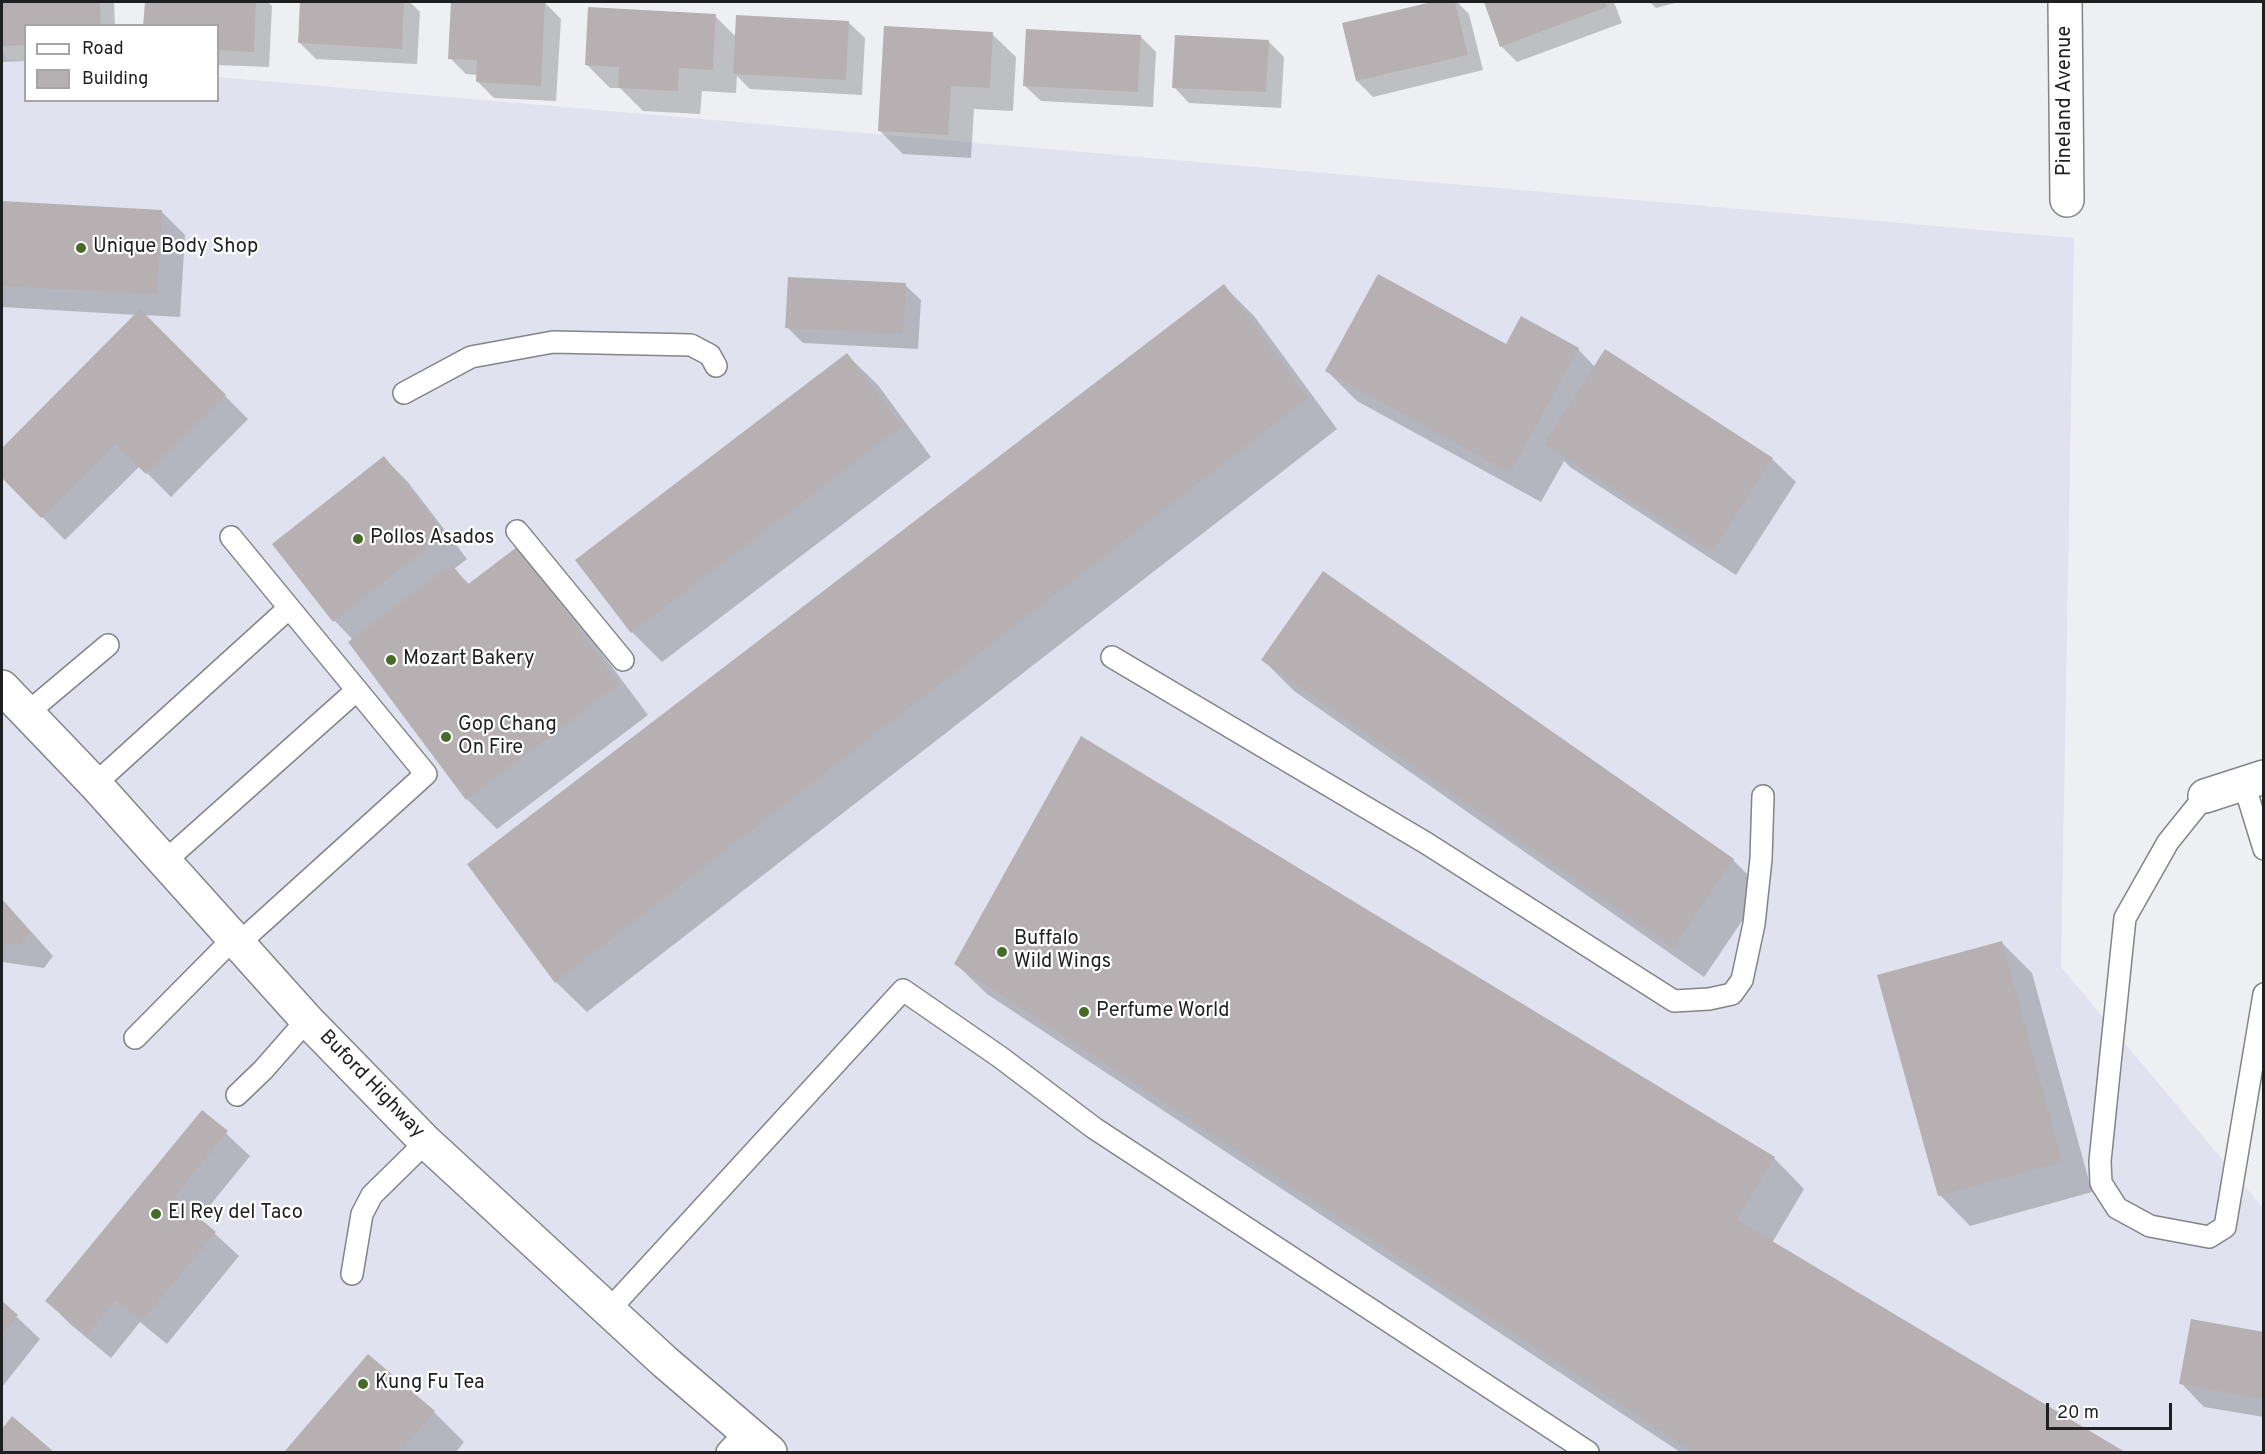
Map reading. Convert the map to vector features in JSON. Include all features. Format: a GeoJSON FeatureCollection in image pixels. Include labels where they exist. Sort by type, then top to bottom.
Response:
{"type":"FeatureCollection","features":[{"type":"Feature","properties":{"kind":"main road","name":"Pineland Avenue"},"geometry":{"type":"LineString","coordinates":[[2065,2],[2067,200]]}},
{"type":"Feature","properties":{"kind":"main road","name":"Buford Highway"},"geometry":{"type":"LineString","coordinates":[[2,687],[95,784],[307,1020],[426,1142],[665,1362],[736,1442],[770,1452]]}},
{"type":"Feature","properties":{"kind":"main road"},"geometry":{"type":"LineString","coordinates":[[2205,796],[2254,780]]}},
{"type":"Feature","properties":{"kind":"lane"},"geometry":{"type":"LineString","coordinates":[[404,393],[471,357],[553,342],[691,345],[710,355],[716,366]]}},
{"type":"Feature","properties":{"kind":"lane"},"geometry":{"type":"LineString","coordinates":[[517,531],[623,660]]}},
{"type":"Feature","properties":{"kind":"lane"},"geometry":{"type":"LineString","coordinates":[[135,1038],[236,941],[426,774],[231,537]]}},
{"type":"Feature","properties":{"kind":"lane"},"geometry":{"type":"LineString","coordinates":[[95,784],[289,608]]}},
{"type":"Feature","properties":{"kind":"lane"},"geometry":{"type":"LineString","coordinates":[[26,714],[108,645]]}},
{"type":"Feature","properties":{"kind":"lane"},"geometry":{"type":"LineString","coordinates":[[1112,657],[1426,843],[1674,1001],[1709,999],[1732,994],[1742,980],[1754,924],[1761,859],[1762,796]]}},
{"type":"Feature","properties":{"kind":"lane"},"geometry":{"type":"LineString","coordinates":[[164,862],[357,690]]}},
{"type":"Feature","properties":{"kind":"lane"},"geometry":{"type":"LineString","coordinates":[[2254,780],[2264,849]]}},
{"type":"Feature","properties":{"kind":"lane"},"geometry":{"type":"LineString","coordinates":[[2205,796],[2168,842],[2126,918],[2100,1161],[2101,1183],[2117,1208],[2150,1226],[2209,1237],[2225,1227],[2264,994]]}},
{"type":"Feature","properties":{"kind":"lane"},"geometry":{"type":"LineString","coordinates":[[609,1310],[903,990],[1000,1057],[1094,1128],[1588,1452]]}},
{"type":"Feature","properties":{"kind":"lane"},"geometry":{"type":"LineString","coordinates":[[237,1095],[263,1070],[307,1020]]}},
{"type":"Feature","properties":{"kind":"lane"},"geometry":{"type":"LineString","coordinates":[[352,1274],[362,1214],[372,1195],[426,1142]]}},
{"type":"Feature","properties":{"kind":"shaded area"},"geometry":{"type":"Polygon","coordinates":[[[2,52],[7,59],[24,61],[24,102],[219,102],[219,77],[2074,238],[2061,967],[2263,1208],[2263,1452],[2,1452],[2,52]]]}},
{"type":"Feature","properties":{"kind":"building"},"geometry":{"type":"Polygon","coordinates":[[[2,2],[100,2],[101,24],[24,24],[24,45],[2,46],[2,2]]]}},
{"type":"Feature","properties":{"kind":"building"},"geometry":{"type":"Polygon","coordinates":[[[145,2],[256,2],[254,52],[219,50],[219,24],[143,24],[145,2]]]}},
{"type":"Feature","properties":{"kind":"building"},"geometry":{"type":"Polygon","coordinates":[[[300,2],[404,2],[402,49],[298,43],[300,2]]]}},
{"type":"Feature","properties":{"kind":"building"},"geometry":{"type":"Polygon","coordinates":[[[451,2],[545,2],[541,86],[476,82],[477,60],[448,59],[451,2]]]}},
{"type":"Feature","properties":{"kind":"building"},"geometry":{"type":"Polygon","coordinates":[[[1432,2],[1455,2],[1468,55],[1356,81],[1342,23],[1432,2]]]}},
{"type":"Feature","properties":{"kind":"building"},"geometry":{"type":"Polygon","coordinates":[[[1484,2],[1605,2],[1607,7],[1500,47],[1484,2]]]}},
{"type":"Feature","properties":{"kind":"building"},"geometry":{"type":"Polygon","coordinates":[[[588,7],[716,14],[713,70],[679,68],[678,91],[618,88],[619,67],[585,65],[588,7]]]}},
{"type":"Feature","properties":{"kind":"building"},"geometry":{"type":"Polygon","coordinates":[[[736,15],[849,21],[846,80],[733,74],[736,15]]]}},
{"type":"Feature","properties":{"kind":"building"},"geometry":{"type":"Polygon","coordinates":[[[884,26],[993,32],[990,88],[951,86],[948,135],[878,131],[884,26]]]}},
{"type":"Feature","properties":{"kind":"building"},"geometry":{"type":"Polygon","coordinates":[[[1026,29],[1141,35],[1138,92],[1023,86],[1026,29]]]}},
{"type":"Feature","properties":{"kind":"building"},"geometry":{"type":"Polygon","coordinates":[[[1175,35],[1269,40],[1266,92],[1172,88],[1175,35]]]}},
{"type":"Feature","properties":{"kind":"building","name":"Unique Body Shop"},"geometry":{"type":"Polygon","coordinates":[[[2,201],[162,210],[157,294],[2,286],[2,201]]]}},
{"type":"Feature","properties":{"kind":"building"},"geometry":{"type":"Polygon","coordinates":[[[1378,274],[1506,344],[1521,316],[1579,348],[1510,473],[1325,371],[1378,274]]]}},
{"type":"Feature","properties":{"kind":"building"},"geometry":{"type":"Polygon","coordinates":[[[788,277],[906,283],[903,334],[785,328],[788,277]]]}},
{"type":"Feature","properties":{"kind":"building"},"geometry":{"type":"Polygon","coordinates":[[[1224,284],[1308,398],[555,983],[467,864],[1224,284]]]}},
{"type":"Feature","properties":{"kind":"building"},"geometry":{"type":"Polygon","coordinates":[[[140,309],[226,395],[146,474],[115,444],[41,518],[2,478],[2,448],[140,309]]]}},
{"type":"Feature","properties":{"kind":"building"},"geometry":{"type":"Polygon","coordinates":[[[1605,349],[1773,458],[1712,552],[1544,444],[1605,349]]]}},
{"type":"Feature","properties":{"kind":"building"},"geometry":{"type":"Polygon","coordinates":[[[847,353],[902,426],[631,633],[575,560],[847,353]]]}},
{"type":"Feature","properties":{"kind":"building","name":"Pollos Asados"},"geometry":{"type":"Polygon","coordinates":[[[384,456],[445,534],[333,622],[272,544],[384,456]]]}},
{"type":"Feature","properties":{"kind":"building"},"geometry":{"type":"Polygon","coordinates":[[[517,547],[619,684],[466,800],[348,642],[452,564],[467,585],[517,547]]]}},
{"type":"Feature","properties":{"kind":"building"},"geometry":{"type":"Polygon","coordinates":[[[1323,571],[1734,859],[1673,948],[1261,660],[1323,571]]]}},
{"type":"Feature","properties":{"kind":"building"},"geometry":{"type":"Polygon","coordinates":[[[1081,736],[1775,1157],[1737,1220],[2125,1452],[1693,1452],[954,964],[1081,736]]]}},
{"type":"Feature","properties":{"kind":"building"},"geometry":{"type":"Polygon","coordinates":[[[2,900],[30,932],[20,945],[2,943],[2,900]]]}},
{"type":"Feature","properties":{"kind":"building"},"geometry":{"type":"Polygon","coordinates":[[[2002,941],[2062,1162],[1938,1196],[1877,975],[2002,941]]]}},
{"type":"Feature","properties":{"kind":"building","name":"El Rey del Taco"},"geometry":{"type":"Polygon","coordinates":[[[202,1110],[228,1131],[174,1197],[216,1232],[142,1321],[116,1300],[87,1335],[45,1301],[202,1110]]]}},
{"type":"Feature","properties":{"kind":"building"},"geometry":{"type":"Polygon","coordinates":[[[2,1301],[18,1315],[2,1335],[2,1301]]]}},
{"type":"Feature","properties":{"kind":"building"},"geometry":{"type":"Polygon","coordinates":[[[2191,1319],[2264,1332],[2264,1399],[2179,1384],[2191,1319]]]}},
{"type":"Feature","properties":{"kind":"building"},"geometry":{"type":"Polygon","coordinates":[[[368,1354],[435,1411],[400,1452],[284,1452],[368,1354]]]}},
{"type":"Feature","properties":{"kind":"building"},"geometry":{"type":"Polygon","coordinates":[[[12,1416],[54,1452],[2,1452],[2,1429],[12,1416]]]}},
{"type":"Feature","properties":{"kind":"place","name":"Unique Body Shop"},"geometry":{"type":"Point","coordinates":[81,248]}},
{"type":"Feature","properties":{"kind":"place","name":"Pollos Asados"},"geometry":{"type":"Point","coordinates":[358,539]}},
{"type":"Feature","properties":{"kind":"place","name":"Mozart Bakery"},"geometry":{"type":"Point","coordinates":[391,660]}},
{"type":"Feature","properties":{"kind":"place","name":"Gop Chang On Fire"},"geometry":{"type":"Point","coordinates":[446,737]}},
{"type":"Feature","properties":{"kind":"place","name":"Buffalo Wild Wings"},"geometry":{"type":"Point","coordinates":[1002,952]}},
{"type":"Feature","properties":{"kind":"place","name":"Perfume World"},"geometry":{"type":"Point","coordinates":[1084,1012]}},
{"type":"Feature","properties":{"kind":"place","name":"El Rey del Taco"},"geometry":{"type":"Point","coordinates":[156,1214]}},
{"type":"Feature","properties":{"kind":"place","name":"Kung Fu Tea"},"geometry":{"type":"Point","coordinates":[363,1384]}}]}
